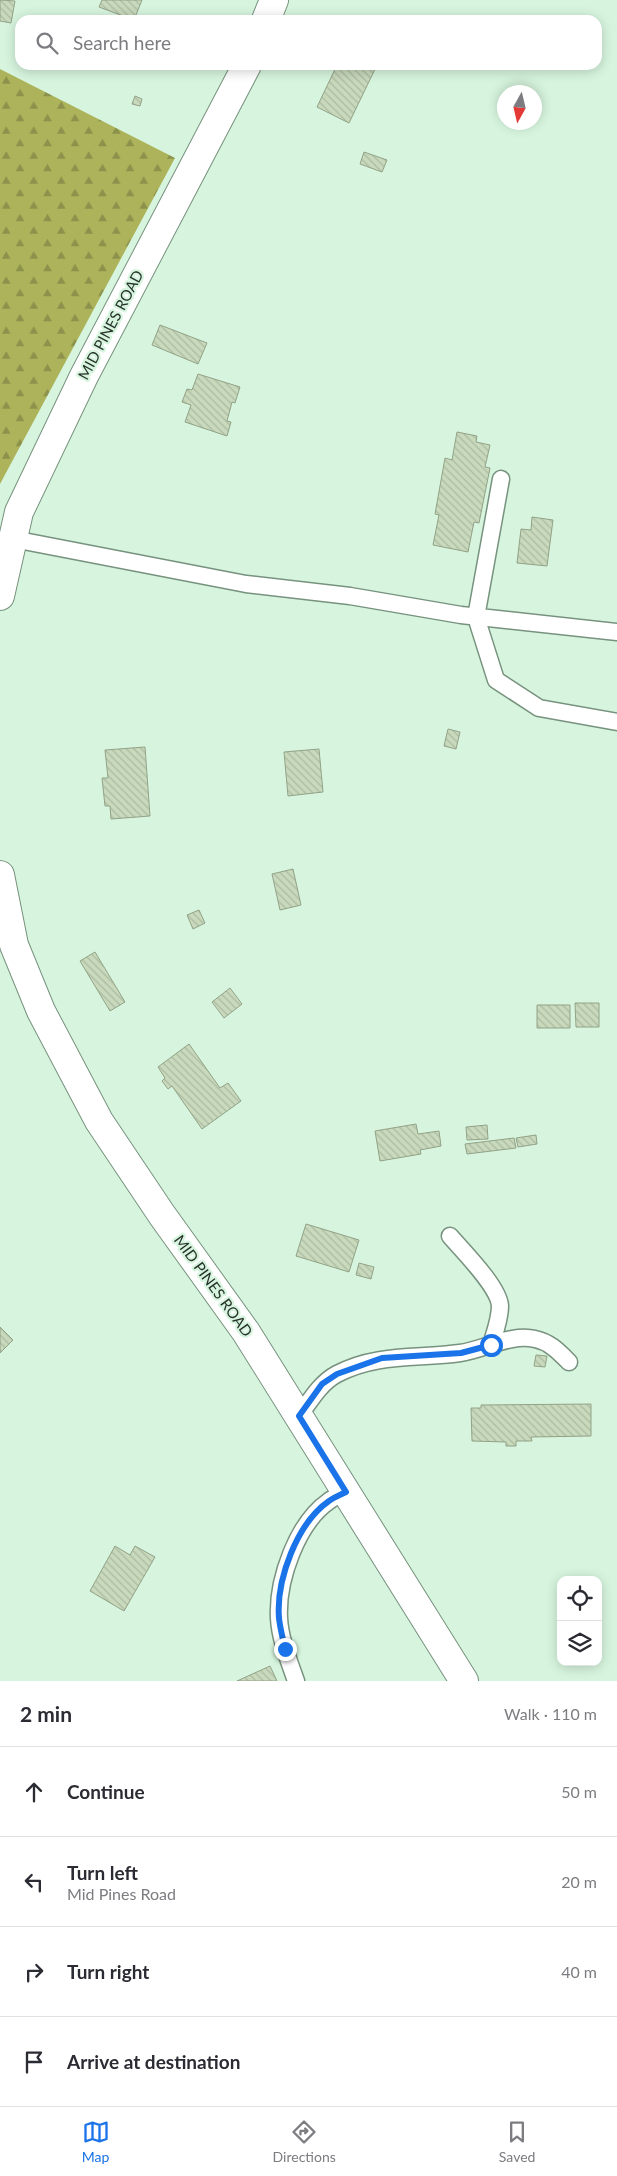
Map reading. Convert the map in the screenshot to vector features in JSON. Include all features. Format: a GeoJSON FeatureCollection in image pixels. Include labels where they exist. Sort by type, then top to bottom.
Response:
{"type":"FeatureCollection","features":[{"type":"Feature","properties":{"kind":"street"},"geometry":{"type":"LineString","coordinates":[[268,15],[274,0]]}},
{"type":"Feature","properties":{"kind":"street","name":"MID PINES ROAD"},"geometry":{"type":"LineString","coordinates":[[0,596],[19,512],[84,376],[244,70]]}},
{"type":"Feature","properties":{"kind":"street","name":"MID PINES ROAD"},"geometry":{"type":"LineString","coordinates":[[0,875],[14,945],[41,1011],[99,1120],[162,1214],[246,1332],[464,1681]]}},
{"type":"Feature","properties":{"kind":"lane"},"geometry":{"type":"LineString","coordinates":[[501,479],[476,617],[496,680],[539,708],[617,722]]}},
{"type":"Feature","properties":{"kind":"lane"},"geometry":{"type":"LineString","coordinates":[[13,539],[246,584],[350,596],[476,617],[617,632]]}},
{"type":"Feature","properties":{"kind":"lane"},"geometry":{"type":"LineString","coordinates":[[450,1236],[486,1278],[500,1304],[498,1322],[491,1345]]}},
{"type":"Feature","properties":{"kind":"lane"},"geometry":{"type":"LineString","coordinates":[[299,1416],[322,1384],[337,1374],[382,1358],[461,1353],[509,1340],[534,1338],[554,1347],[569,1362]]}},
{"type":"Feature","properties":{"kind":"lane"},"geometry":{"type":"LineString","coordinates":[[296,1681],[285,1649],[279,1618],[280,1592],[287,1564],[296,1543],[310,1519],[328,1501],[346,1492]]}},
{"type":"Feature","properties":{"kind":"green space"},"geometry":{"type":"Polygon","coordinates":[[[0,69],[175,158],[0,484],[0,69]]]}},
{"type":"Feature","properties":{"kind":"building"},"geometry":{"type":"Polygon","coordinates":[[[0,0],[15,1],[11,23],[0,21],[0,0]]]}},
{"type":"Feature","properties":{"kind":"building"},"geometry":{"type":"Polygon","coordinates":[[[102,0],[142,0],[136,15],[121,15],[99,7],[102,0]]]}},
{"type":"Feature","properties":{"kind":"building"},"geometry":{"type":"Polygon","coordinates":[[[335,70],[375,70],[349,123],[317,107],[335,70]]]}},
{"type":"Feature","properties":{"kind":"building"},"geometry":{"type":"Polygon","coordinates":[[[135,96],[142,99],[140,106],[132,104],[135,96]]]}},
{"type":"Feature","properties":{"kind":"building"},"geometry":{"type":"Polygon","coordinates":[[[364,152],[387,160],[382,172],[360,164],[364,152]]]}},
{"type":"Feature","properties":{"kind":"building"},"geometry":{"type":"Polygon","coordinates":[[[160,325],[207,343],[198,364],[152,345],[160,325]]]}},
{"type":"Feature","properties":{"kind":"building"},"geometry":{"type":"Polygon","coordinates":[[[198,374],[240,387],[235,403],[232,402],[227,421],[231,422],[227,436],[185,422],[191,405],[182,402],[187,389],[192,390],[198,374]]]}},
{"type":"Feature","properties":{"kind":"building"},"geometry":{"type":"Polygon","coordinates":[[[457,432],[477,436],[476,442],[490,445],[485,467],[490,468],[479,523],[474,522],[468,552],[433,545],[439,515],[435,514],[445,458],[452,460],[457,432]]]}},
{"type":"Feature","properties":{"kind":"building"},"geometry":{"type":"Polygon","coordinates":[[[532,517],[553,520],[547,566],[517,563],[521,529],[531,530],[532,517]]]}},
{"type":"Feature","properties":{"kind":"building"},"geometry":{"type":"Polygon","coordinates":[[[448,729],[460,732],[456,749],[444,746],[448,729]]]}},
{"type":"Feature","properties":{"kind":"building"},"geometry":{"type":"Polygon","coordinates":[[[145,747],[150,816],[111,819],[110,806],[105,806],[102,778],[108,778],[105,750],[145,747]]]}},
{"type":"Feature","properties":{"kind":"building"},"geometry":{"type":"Polygon","coordinates":[[[319,749],[323,792],[288,796],[284,752],[319,749]]]}},
{"type":"Feature","properties":{"kind":"building"},"geometry":{"type":"Polygon","coordinates":[[[293,869],[301,905],[280,910],[272,874],[293,869]]]}},
{"type":"Feature","properties":{"kind":"building"},"geometry":{"type":"Polygon","coordinates":[[[199,910],[205,923],[193,929],[187,915],[199,910]]]}},
{"type":"Feature","properties":{"kind":"building"},"geometry":{"type":"Polygon","coordinates":[[[95,952],[125,1002],[110,1011],[80,961],[95,952]]]}},
{"type":"Feature","properties":{"kind":"building"},"geometry":{"type":"Polygon","coordinates":[[[230,988],[242,1004],[224,1018],[212,1002],[230,988]]]}},
{"type":"Feature","properties":{"kind":"building"},"geometry":{"type":"Polygon","coordinates":[[[575,1003],[599,1003],[599,1027],[576,1027],[575,1003]]]}},
{"type":"Feature","properties":{"kind":"building"},"geometry":{"type":"Polygon","coordinates":[[[537,1005],[570,1005],[570,1028],[537,1028],[537,1005]]]}},
{"type":"Feature","properties":{"kind":"building"},"geometry":{"type":"Polygon","coordinates":[[[189,1044],[220,1088],[228,1083],[241,1101],[202,1129],[172,1086],[168,1089],[162,1081],[165,1078],[158,1067],[189,1044]]]}},
{"type":"Feature","properties":{"kind":"building"},"geometry":{"type":"Polygon","coordinates":[[[416,1124],[418,1134],[439,1131],[441,1146],[420,1150],[421,1154],[380,1161],[375,1131],[416,1124]]]}},
{"type":"Feature","properties":{"kind":"building"},"geometry":{"type":"Polygon","coordinates":[[[487,1125],[488,1139],[467,1140],[466,1127],[487,1125]]]}},
{"type":"Feature","properties":{"kind":"building"},"geometry":{"type":"Polygon","coordinates":[[[536,1135],[537,1144],[518,1147],[516,1138],[536,1135]]]}},
{"type":"Feature","properties":{"kind":"building"},"geometry":{"type":"Polygon","coordinates":[[[514,1138],[516,1148],[467,1154],[465,1144],[514,1138]]]}},
{"type":"Feature","properties":{"kind":"building"},"geometry":{"type":"Polygon","coordinates":[[[306,1224],[359,1240],[349,1272],[296,1256],[306,1224]]]}},
{"type":"Feature","properties":{"kind":"building"},"geometry":{"type":"Polygon","coordinates":[[[359,1263],[374,1267],[371,1279],[356,1275],[359,1263]]]}},
{"type":"Feature","properties":{"kind":"building"},"geometry":{"type":"Polygon","coordinates":[[[0,1327],[13,1340],[0,1353],[0,1327]]]}},
{"type":"Feature","properties":{"kind":"building"},"geometry":{"type":"Polygon","coordinates":[[[536,1355],[547,1356],[545,1367],[534,1366],[536,1355]]]}},
{"type":"Feature","properties":{"kind":"building"},"geometry":{"type":"Polygon","coordinates":[[[591,1404],[591,1436],[531,1437],[532,1441],[516,1441],[516,1446],[506,1446],[506,1442],[472,1441],[471,1408],[481,1408],[481,1405],[591,1404]]]}},
{"type":"Feature","properties":{"kind":"building"},"geometry":{"type":"Polygon","coordinates":[[[115,1546],[130,1555],[135,1546],[155,1557],[124,1611],[90,1591],[115,1546]]]}},
{"type":"Feature","properties":{"kind":"building"},"geometry":{"type":"Polygon","coordinates":[[[270,1666],[277,1681],[237,1681],[270,1666]]]}},
{"type":"Feature","properties":{"kind":"route"},"geometry":{"type":"LineString","coordinates":[[285,1649],[279,1618],[280,1592],[287,1564],[296,1543],[310,1519],[328,1501],[346,1492],[299,1416],[322,1384],[337,1374],[382,1358],[461,1353],[491,1345]]}}]}
